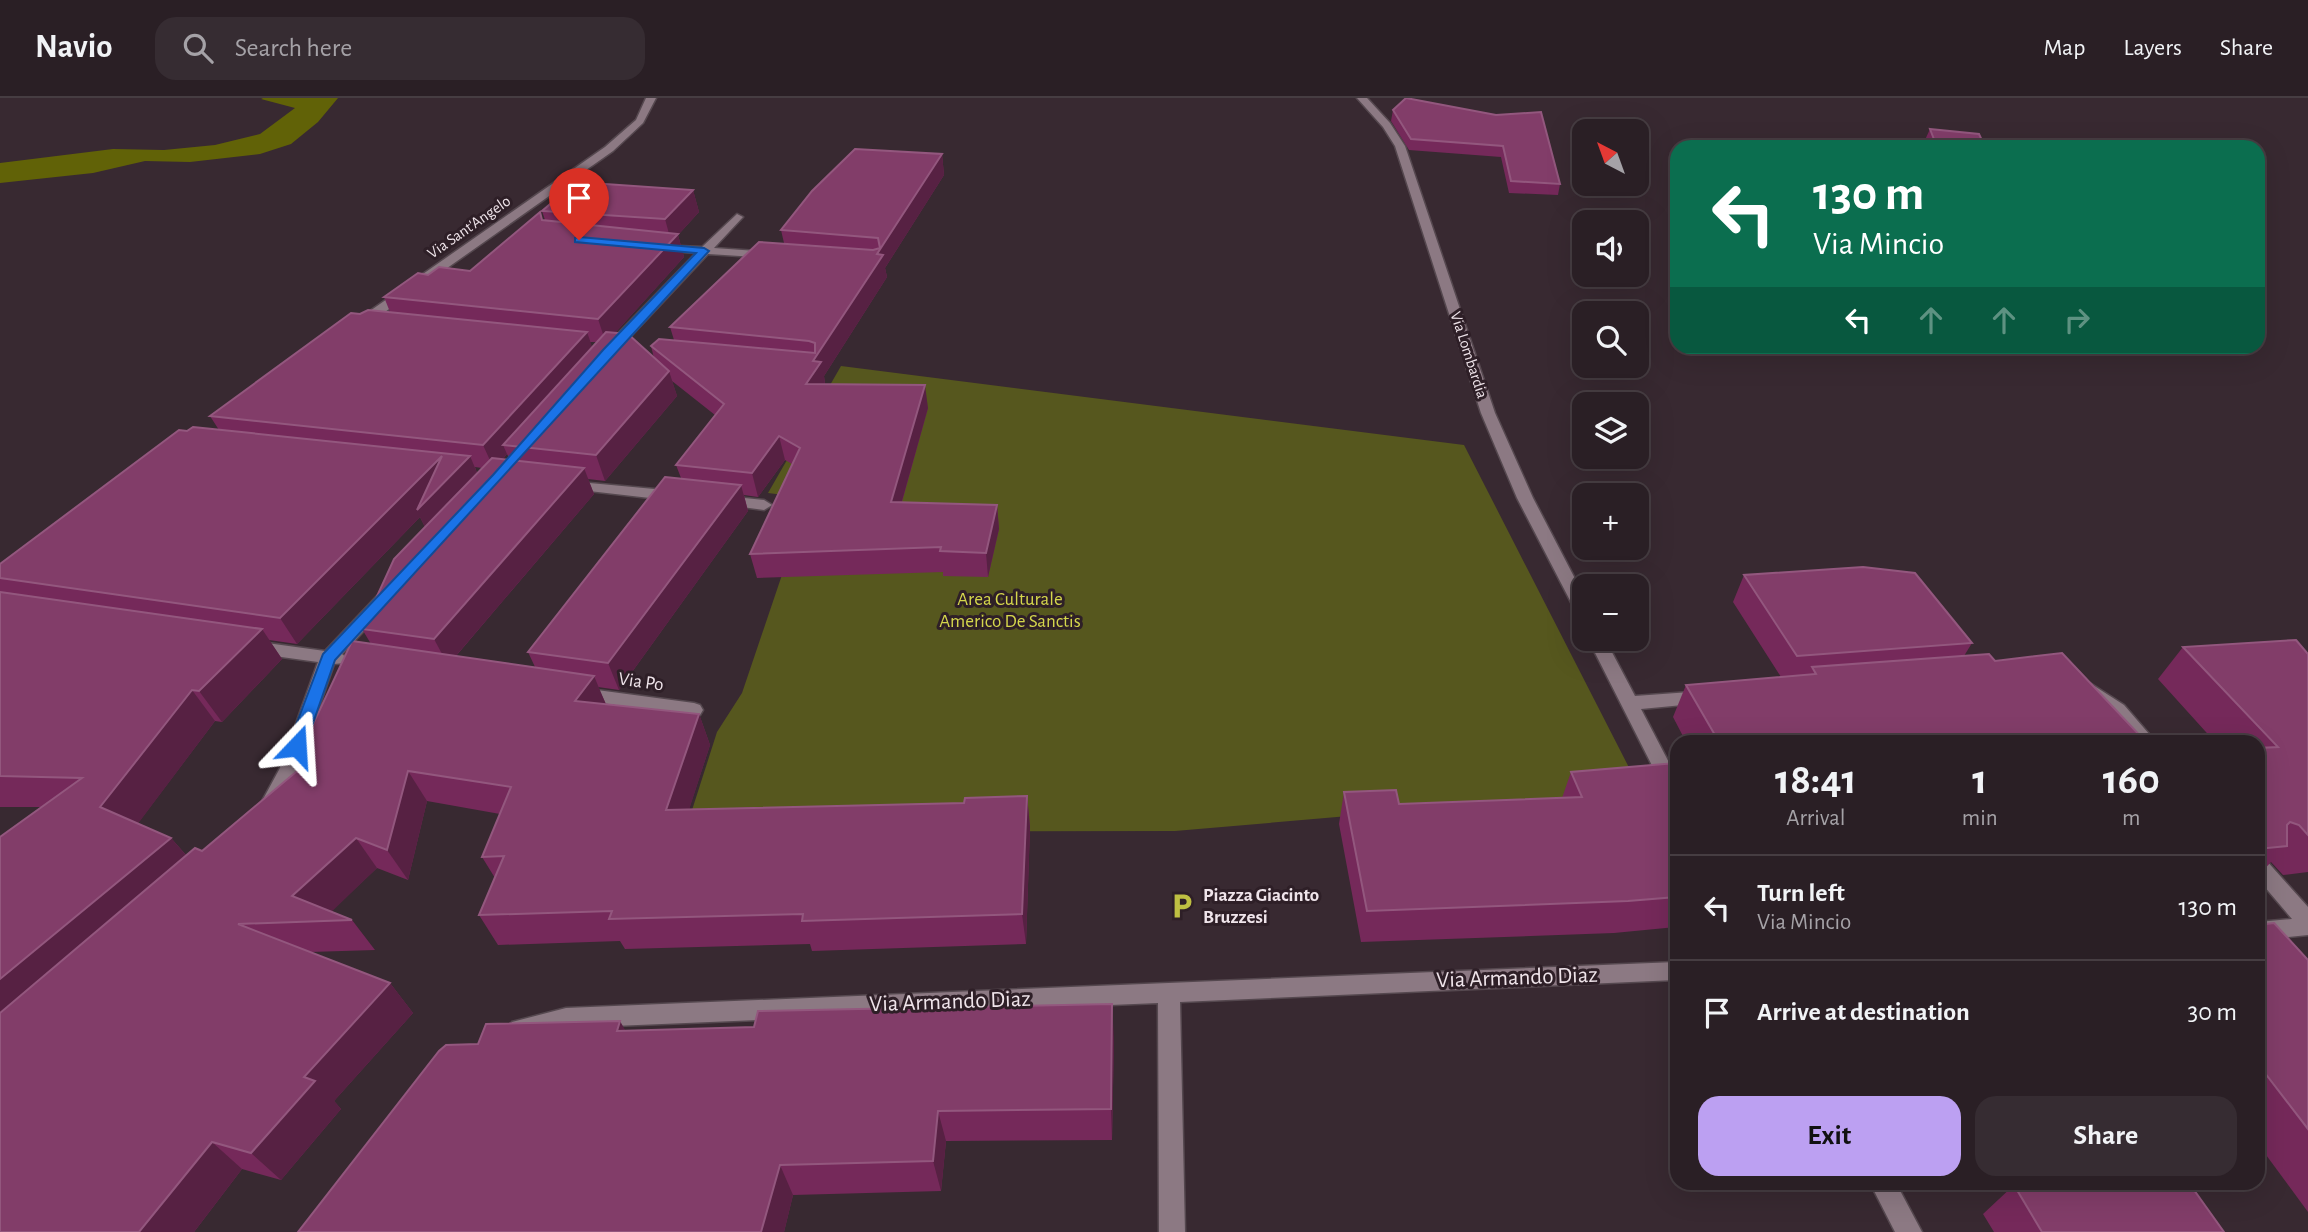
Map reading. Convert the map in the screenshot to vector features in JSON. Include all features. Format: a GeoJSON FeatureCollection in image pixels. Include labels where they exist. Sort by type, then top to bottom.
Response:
{"type":"FeatureCollection","features":[{"type":"Feature","properties":{"kind":"street","name":"Via Sant'Angelo"},"geometry":{"type":"LineString","coordinates":[[386,328],[353,328],[619,141],[645,115],[651,98]]}},
{"type":"Feature","properties":{"kind":"street","name":"Via Lombardia"},"geometry":{"type":"LineString","coordinates":[[1362,98],[1387,125],[1400,146],[1488,413],[1525,498],[1572,589]]}},
{"type":"Feature","properties":{"kind":"street"},"geometry":{"type":"LineString","coordinates":[[605,355],[737,216]]}},
{"type":"Feature","properties":{"kind":"street"},"geometry":{"type":"LineString","coordinates":[[650,246],[784,257]]}},
{"type":"Feature","properties":{"kind":"street"},"geometry":{"type":"LineString","coordinates":[[551,483],[765,505]]}},
{"type":"Feature","properties":{"kind":"street"},"geometry":{"type":"LineString","coordinates":[[258,822],[289,768],[328,658],[394,588]]}},
{"type":"Feature","properties":{"kind":"street"},"geometry":{"type":"LineString","coordinates":[[233,644],[355,662]]}},
{"type":"Feature","properties":{"kind":"street"},"geometry":{"type":"LineString","coordinates":[[1603,651],[1670,781]]}},
{"type":"Feature","properties":{"kind":"street"},"geometry":{"type":"LineString","coordinates":[[2072,680],[2107,700],[2140,735]]}},
{"type":"Feature","properties":{"kind":"street","name":"Via Po"},"geometry":{"type":"LineString","coordinates":[[559,691],[694,710]]}},
{"type":"Feature","properties":{"kind":"street"},"geometry":{"type":"LineString","coordinates":[[1630,703],[1726,695]]}},
{"type":"Feature","properties":{"kind":"street"},"geometry":{"type":"LineString","coordinates":[[2265,873],[2308,924]]}},
{"type":"Feature","properties":{"kind":"street"},"geometry":{"type":"LineString","coordinates":[[2265,929],[2308,924]]}},
{"type":"Feature","properties":{"kind":"street","name":"Via Armando Diaz"},"geometry":{"type":"LineString","coordinates":[[497,1040],[530,1025],[566,1018],[1670,971]]}},
{"type":"Feature","properties":{"kind":"street"},"geometry":{"type":"LineString","coordinates":[[1169,992],[1172,1232]]}},
{"type":"Feature","properties":{"kind":"street"},"geometry":{"type":"LineString","coordinates":[[1886,1190],[1909,1232]]}},
{"type":"Feature","properties":{"kind":"green space","name":"Area Culturale Americo De Sanctis"},"geometry":{"type":"Polygon","coordinates":[[[841,366],[1464,445],[1641,791],[1175,831],[685,832],[717,732],[742,693],[808,498],[768,493],[841,366]]]}},
{"type":"Feature","properties":{"kind":"shaded area"},"geometry":{"type":"Polygon","coordinates":[[[338,98],[318,122],[291,144],[260,154],[190,162],[145,161],[93,173],[0,183],[0,163],[113,149],[164,150],[215,145],[260,134],[295,108],[261,99],[338,98]]]}},
{"type":"Feature","properties":{"kind":"building"},"geometry":{"type":"Polygon","coordinates":[[[1406,98],[1496,115],[1541,112],[1560,184],[1511,181],[1503,146],[1411,139],[1393,110],[1406,98]]]}},
{"type":"Feature","properties":{"kind":"building"},"geometry":{"type":"Polygon","coordinates":[[[1930,129],[1979,134],[1982,140],[1934,140],[1930,129]]]}},
{"type":"Feature","properties":{"kind":"building"},"geometry":{"type":"Polygon","coordinates":[[[855,149],[942,154],[877,254],[883,255],[813,361],[821,362],[806,384],[925,385],[891,502],[997,505],[986,553],[940,551],[941,547],[750,554],[800,448],[779,436],[752,473],[676,465],[724,404],[651,346],[659,339],[815,353],[815,343],[809,341],[670,327],[759,242],[873,250],[880,248],[878,238],[781,230],[812,191],[855,149]]]}},
{"type":"Feature","properties":{"kind":"building"},"geometry":{"type":"Polygon","coordinates":[[[576,182],[693,190],[665,219],[542,211],[576,182]]]}},
{"type":"Feature","properties":{"kind":"building"},"geometry":{"type":"Polygon","coordinates":[[[540,212],[542,220],[678,234],[598,319],[384,297],[418,273],[428,275],[439,267],[470,271],[540,212]]]}},
{"type":"Feature","properties":{"kind":"building"},"geometry":{"type":"Polygon","coordinates":[[[368,310],[587,332],[483,445],[210,416],[351,313],[360,314],[368,310]]]}},
{"type":"Feature","properties":{"kind":"building"},"geometry":{"type":"Polygon","coordinates":[[[606,332],[628,334],[669,371],[596,455],[503,445],[606,332]]]}},
{"type":"Feature","properties":{"kind":"building"},"geometry":{"type":"Polygon","coordinates":[[[193,427],[470,456],[417,510],[442,456],[280,618],[0,578],[0,564],[179,430],[187,431],[193,427]]]}},
{"type":"Feature","properties":{"kind":"building"},"geometry":{"type":"Polygon","coordinates":[[[492,458],[584,468],[434,639],[362,629],[394,559],[492,458]]]}},
{"type":"Feature","properties":{"kind":"building"},"geometry":{"type":"Polygon","coordinates":[[[665,477],[741,485],[608,663],[528,652],[665,477]]]}},
{"type":"Feature","properties":{"kind":"building"},"geometry":{"type":"Polygon","coordinates":[[[1863,567],[1915,573],[1972,643],[1797,656],[1744,575],[1863,567]]]}},
{"type":"Feature","properties":{"kind":"building"},"geometry":{"type":"Polygon","coordinates":[[[0,592],[262,629],[199,691],[192,690],[100,807],[171,838],[0,979],[0,837],[82,778],[0,776],[0,592]]]}},
{"type":"Feature","properties":{"kind":"building"},"geometry":{"type":"Polygon","coordinates":[[[2296,640],[2308,654],[2308,835],[2299,825],[2290,822],[2287,825],[2287,846],[2265,848],[2265,748],[2278,747],[2183,647],[2296,640]]]}},
{"type":"Feature","properties":{"kind":"building"},"geometry":{"type":"Polygon","coordinates":[[[352,641],[594,676],[575,701],[699,714],[666,810],[964,803],[965,798],[1027,796],[1022,914],[802,921],[803,914],[609,919],[612,911],[479,915],[504,856],[482,857],[511,787],[408,771],[387,850],[356,838],[292,896],[352,920],[238,924],[390,983],[304,1077],[315,1081],[251,1153],[212,1142],[139,1232],[0,1232],[0,1013],[195,848],[202,851],[303,766],[294,765],[352,641]]]}},
{"type":"Feature","properties":{"kind":"building"},"geometry":{"type":"Polygon","coordinates":[[[2062,653],[2139,735],[1715,735],[1686,685],[1816,674],[1812,667],[1989,654],[1995,661],[2062,653]]]}},
{"type":"Feature","properties":{"kind":"building"},"geometry":{"type":"Polygon","coordinates":[[[1670,764],[1670,898],[1367,911],[1344,792],[1396,790],[1399,804],[1582,797],[1571,772],[1670,764]]]}},
{"type":"Feature","properties":{"kind":"building"},"geometry":{"type":"Polygon","coordinates":[[[2274,923],[2308,960],[2308,1129],[2265,1073],[2265,924],[2274,923]]]}},
{"type":"Feature","properties":{"kind":"building"},"geometry":{"type":"Polygon","coordinates":[[[1112,1004],[1111,1109],[938,1111],[933,1161],[780,1165],[761,1232],[298,1232],[439,1051],[446,1045],[478,1044],[486,1024],[620,1021],[617,1031],[754,1027],[758,1011],[1112,1004]]]}},
{"type":"Feature","properties":{"kind":"building"},"geometry":{"type":"Polygon","coordinates":[[[2017,1190],[2194,1190],[2224,1232],[2042,1232],[2017,1190]]]}},
{"type":"Feature","properties":{"kind":"place","name":"Piazza Giacinto Bruzzesi"},"geometry":{"type":"Point","coordinates":[1182,906]}},
{"type":"Feature","properties":{"kind":"route"},"geometry":{"type":"LineString","coordinates":[[297,746],[328,658],[704,251],[579,240]]}}]}
